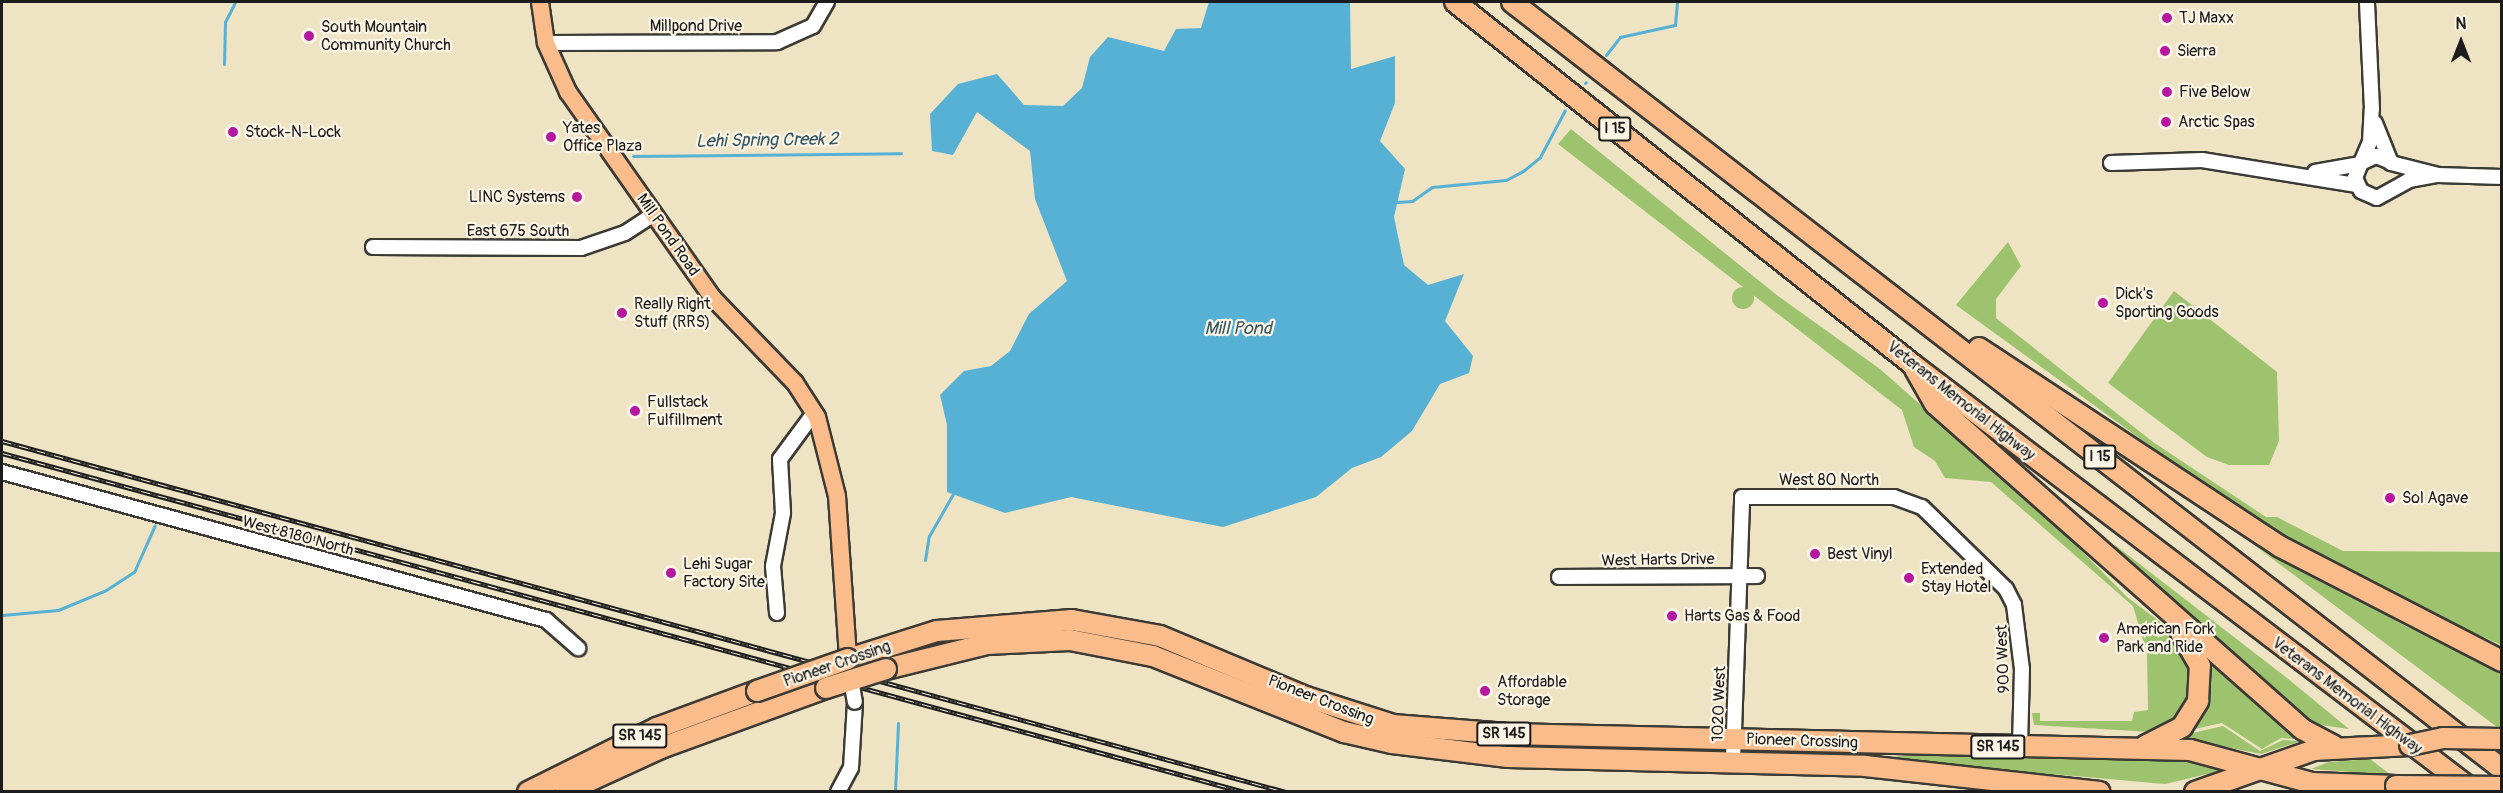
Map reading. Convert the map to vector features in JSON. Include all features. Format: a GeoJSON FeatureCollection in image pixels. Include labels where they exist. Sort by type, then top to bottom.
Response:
{"type":"FeatureCollection","features":[{"type":"Feature","properties":{"kind":"highway","name":"Veterans Memorial Highway"},"geometry":{"type":"LineString","coordinates":[[1455,2],[1912,364],[2475,792]]}},
{"type":"Feature","properties":{"kind":"highway","name":"I 15"},"geometry":{"type":"LineString","coordinates":[[1512,2],[2502,769]]}},
{"type":"Feature","properties":{"kind":"highway"},"geometry":{"type":"LineString","coordinates":[[1816,237],[2216,508],[2357,589],[2502,659]]}},
{"type":"Feature","properties":{"kind":"highway"},"geometry":{"type":"LineString","coordinates":[[1912,364],[1935,404],[2308,734],[2334,746]]}},
{"type":"Feature","properties":{"kind":"highway"},"geometry":{"type":"LineString","coordinates":[[2093,544],[2108,567],[2189,642],[2202,675],[2198,701],[2182,727],[2124,751]]}},
{"type":"Feature","properties":{"kind":"highway","name":"Pioneer Crossing"},"geometry":{"type":"LineString","coordinates":[[528,792],[657,728],[848,659],[909,640],[983,624],[1072,620],[1160,636],[1324,704],[1393,725],[1508,734],[2124,751],[2190,750],[2261,767]]}},
{"type":"Feature","properties":{"kind":"highway","name":"Pioneer Crossing"},"geometry":{"type":"LineString","coordinates":[[565,792],[734,722],[851,680],[915,660],[987,644],[1070,640],[1153,656],[1344,732],[1392,743],[1508,757],[1733,760],[1892,768],[2100,792]]}},
{"type":"Feature","properties":{"kind":"highway","name":"SR 145"},"geometry":{"type":"LineString","coordinates":[[2194,792],[2261,767],[2334,746],[2410,745],[2443,738],[2502,739]]}},
{"type":"Feature","properties":{"kind":"highway"},"geometry":{"type":"LineString","coordinates":[[1733,760],[1770,771],[1881,777],[1980,792]]}},
{"type":"Feature","properties":{"kind":"highway","name":"SR 145"},"geometry":{"type":"LineString","coordinates":[[2261,767],[2321,784],[2502,788]]}},
{"type":"Feature","properties":{"kind":"highway"},"geometry":{"type":"LineString","coordinates":[[2492,792],[2502,788]]}},
{"type":"Feature","properties":{"kind":"main road","name":"Mill Pond Road"},"geometry":{"type":"LineString","coordinates":[[540,2],[546,43],[568,92],[711,297],[795,383],[814,413],[837,496],[848,659]]}},
{"type":"Feature","properties":{"kind":"street","name":"Millpond Drive"},"geometry":{"type":"LineString","coordinates":[[546,43],[777,42],[813,26],[827,2]]}},
{"type":"Feature","properties":{"kind":"street"},"geometry":{"type":"LineString","coordinates":[[2357,185],[2360,164],[2370,142],[2372,109],[2372,16],[2367,2]]}},
{"type":"Feature","properties":{"kind":"street"},"geometry":{"type":"LineString","coordinates":[[2372,16],[2378,2]]}},
{"type":"Feature","properties":{"kind":"street"},"geometry":{"type":"LineString","coordinates":[[2372,109],[2397,176],[2392,190]]}},
{"type":"Feature","properties":{"kind":"street"},"geometry":{"type":"LineString","coordinates":[[2297,175],[2360,164],[2376,156],[2438,175],[2502,177]]}},
{"type":"Feature","properties":{"kind":"street"},"geometry":{"type":"LineString","coordinates":[[2111,163],[2172,157],[2357,185],[2377,198],[2409,180],[2438,175]]}},
{"type":"Feature","properties":{"kind":"street","name":"East 675 South"},"geometry":{"type":"LineString","coordinates":[[373,247],[581,248],[625,233],[654,214]]}},
{"type":"Feature","properties":{"kind":"street"},"geometry":{"type":"LineString","coordinates":[[777,613],[773,566],[784,490],[780,459],[814,413]]}},
{"type":"Feature","properties":{"kind":"street","name":"West 8180 North"},"geometry":{"type":"LineString","coordinates":[[2,472],[546,621],[578,648]]}},
{"type":"Feature","properties":{"kind":"street","name":"West 80 North"},"geometry":{"type":"LineString","coordinates":[[1742,497],[1894,497],[1915,503]]}},
{"type":"Feature","properties":{"kind":"street","name":"1020 West"},"geometry":{"type":"LineString","coordinates":[[1733,760],[1742,497]]}},
{"type":"Feature","properties":{"kind":"street","name":"900 West"},"geometry":{"type":"LineString","coordinates":[[1915,503],[1999,582],[2014,605],[2022,669],[2020,747]]}},
{"type":"Feature","properties":{"kind":"street","name":"West Harts Drive"},"geometry":{"type":"LineString","coordinates":[[1559,577],[1757,576]]}},
{"type":"Feature","properties":{"kind":"street"},"geometry":{"type":"LineString","coordinates":[[838,792],[851,768],[855,702],[851,680]]}},
{"type":"Feature","properties":{"kind":"green space"},"geometry":{"type":"Polygon","coordinates":[[[1571,129],[1778,296],[1880,369],[2054,523],[2127,597],[2176,634],[2185,644],[2196,682],[2178,721],[2151,732],[2034,725],[2032,713],[2040,713],[2040,721],[2132,721],[2134,712],[2148,710],[2147,653],[2133,606],[1991,482],[1945,478],[1935,461],[1914,447],[1902,410],[1558,144],[1571,129]]]}},
{"type":"Feature","properties":{"kind":"green space"},"geometry":{"type":"Polygon","coordinates":[[[2008,242],[2021,266],[1996,299],[1996,318],[2153,442],[2266,517],[2277,517],[2343,551],[2501,552],[2501,645],[2348,576],[2237,509],[1956,305],[2008,242]]]}},
{"type":"Feature","properties":{"kind":"green space"},"geometry":{"type":"Polygon","coordinates":[[[1743,287],[1751,290],[1754,298],[1751,306],[1743,309],[1735,306],[1732,298],[1735,290],[1743,287]]]}},
{"type":"Feature","properties":{"kind":"green space"},"geometry":{"type":"Polygon","coordinates":[[[2174,291],[2277,372],[2279,441],[2269,465],[2229,465],[2207,457],[2108,383],[2174,291]]]}},
{"type":"Feature","properties":{"kind":"green space"},"geometry":{"type":"Polygon","coordinates":[[[2226,524],[2407,627],[2501,667],[2501,730],[2226,524]]]}},
{"type":"Feature","properties":{"kind":"green space"},"geometry":{"type":"Polygon","coordinates":[[[2115,545],[2349,729],[2307,723],[2112,549],[2115,545]]]}},
{"type":"Feature","properties":{"kind":"green space"},"geometry":{"type":"Polygon","coordinates":[[[2202,652],[2296,736],[2294,739],[2281,738],[2262,749],[2222,723],[2186,731],[2202,652]]]}},
{"type":"Feature","properties":{"kind":"green space"},"geometry":{"type":"Polygon","coordinates":[[[2223,726],[2260,751],[2283,740],[2301,741],[2261,754],[2175,737],[2223,726]]]}},
{"type":"Feature","properties":{"kind":"green space"},"geometry":{"type":"Polygon","coordinates":[[[1991,751],[2194,758],[2237,767],[2165,784],[1870,758],[1991,751]]]}},
{"type":"Feature","properties":{"kind":"green space"},"geometry":{"type":"Polygon","coordinates":[[[2370,759],[2391,775],[2311,769],[2329,762],[2370,759]]]}},
{"type":"Feature","properties":{"kind":"water","name":"Mill Pond"},"geometry":{"type":"Polygon","coordinates":[[[1209,2],[1350,2],[1351,69],[1395,56],[1395,103],[1380,141],[1405,169],[1394,217],[1404,265],[1428,285],[1464,274],[1445,321],[1473,356],[1469,373],[1440,384],[1412,431],[1381,457],[1352,468],[1316,497],[1223,527],[1071,497],[1005,513],[947,492],[947,425],[940,395],[964,371],[991,366],[1010,351],[1029,314],[1067,281],[1035,199],[1030,151],[977,112],[953,155],[932,151],[930,114],[958,84],[997,74],[1024,105],[1063,106],[1082,88],[1090,57],[1108,37],[1164,51],[1176,29],[1201,28],[1209,2]]]}},
{"type":"Feature","properties":{"kind":"waterway"},"geometry":{"type":"LineString","coordinates":[[224,64],[225,22],[235,2]]}},
{"type":"Feature","properties":{"kind":"waterway"},"geometry":{"type":"LineString","coordinates":[[1606,55],[1620,37],[1675,25],[1677,2]]}},
{"type":"Feature","properties":{"kind":"waterway"},"geometry":{"type":"LineString","coordinates":[[1397,202],[1412,201],[1432,187],[1506,180],[1523,171],[1540,157],[1565,110]]}},
{"type":"Feature","properties":{"kind":"waterway","name":"Lehi Spring Creek 2"},"geometry":{"type":"LineString","coordinates":[[633,156],[901,153]]}},
{"type":"Feature","properties":{"kind":"waterway"},"geometry":{"type":"LineString","coordinates":[[925,560],[929,536],[953,494]]}},
{"type":"Feature","properties":{"kind":"waterway"},"geometry":{"type":"LineString","coordinates":[[2,615],[58,610],[106,590],[134,572],[155,525]]}},
{"type":"Feature","properties":{"kind":"waterway"},"geometry":{"type":"LineString","coordinates":[[895,792],[898,723]]}},
{"type":"Feature","properties":{"kind":"railway"},"geometry":{"type":"LineString","coordinates":[[2,441],[1286,792]]}},
{"type":"Feature","properties":{"kind":"railway"},"geometry":{"type":"LineString","coordinates":[[2,453],[1245,792]]}},
{"type":"Feature","properties":{"kind":"place","name":"TJ Maxx"},"geometry":{"type":"Point","coordinates":[2167,18]}},
{"type":"Feature","properties":{"kind":"place","name":"South Mountain Community Church"},"geometry":{"type":"Point","coordinates":[309,36]}},
{"type":"Feature","properties":{"kind":"place","name":"Sierra"},"geometry":{"type":"Point","coordinates":[2165,51]}},
{"type":"Feature","properties":{"kind":"place","name":"Five Below"},"geometry":{"type":"Point","coordinates":[2167,92]}},
{"type":"Feature","properties":{"kind":"place","name":"Arctic Spas"},"geometry":{"type":"Point","coordinates":[2166,122]}},
{"type":"Feature","properties":{"kind":"place","name":"Stock-N-Lock"},"geometry":{"type":"Point","coordinates":[233,132]}},
{"type":"Feature","properties":{"kind":"place","name":"Yates Office Plaza"},"geometry":{"type":"Point","coordinates":[551,137]}},
{"type":"Feature","properties":{"kind":"place","name":"LINC Systems"},"geometry":{"type":"Point","coordinates":[577,197]}},
{"type":"Feature","properties":{"kind":"place","name":"Dick's Sporting Goods"},"geometry":{"type":"Point","coordinates":[2103,303]}},
{"type":"Feature","properties":{"kind":"place","name":"Really Right Stuff (RRS)"},"geometry":{"type":"Point","coordinates":[622,313]}},
{"type":"Feature","properties":{"kind":"place","name":"Fullstack Fulfillment"},"geometry":{"type":"Point","coordinates":[635,411]}},
{"type":"Feature","properties":{"kind":"place","name":"Sol Agave"},"geometry":{"type":"Point","coordinates":[2390,498]}},
{"type":"Feature","properties":{"kind":"place","name":"Best Vinyl"},"geometry":{"type":"Point","coordinates":[1815,554]}},
{"type":"Feature","properties":{"kind":"place","name":"Lehi Sugar Factory Site"},"geometry":{"type":"Point","coordinates":[671,573]}},
{"type":"Feature","properties":{"kind":"place","name":"Extended Stay Hotel"},"geometry":{"type":"Point","coordinates":[1909,578]}},
{"type":"Feature","properties":{"kind":"place","name":"Harts Gas & Food"},"geometry":{"type":"Point","coordinates":[1672,616]}},
{"type":"Feature","properties":{"kind":"place","name":"American Fork Park and Ride"},"geometry":{"type":"Point","coordinates":[2104,638]}},
{"type":"Feature","properties":{"kind":"place","name":"Affordable Storage"},"geometry":{"type":"Point","coordinates":[1485,691]}}]}
